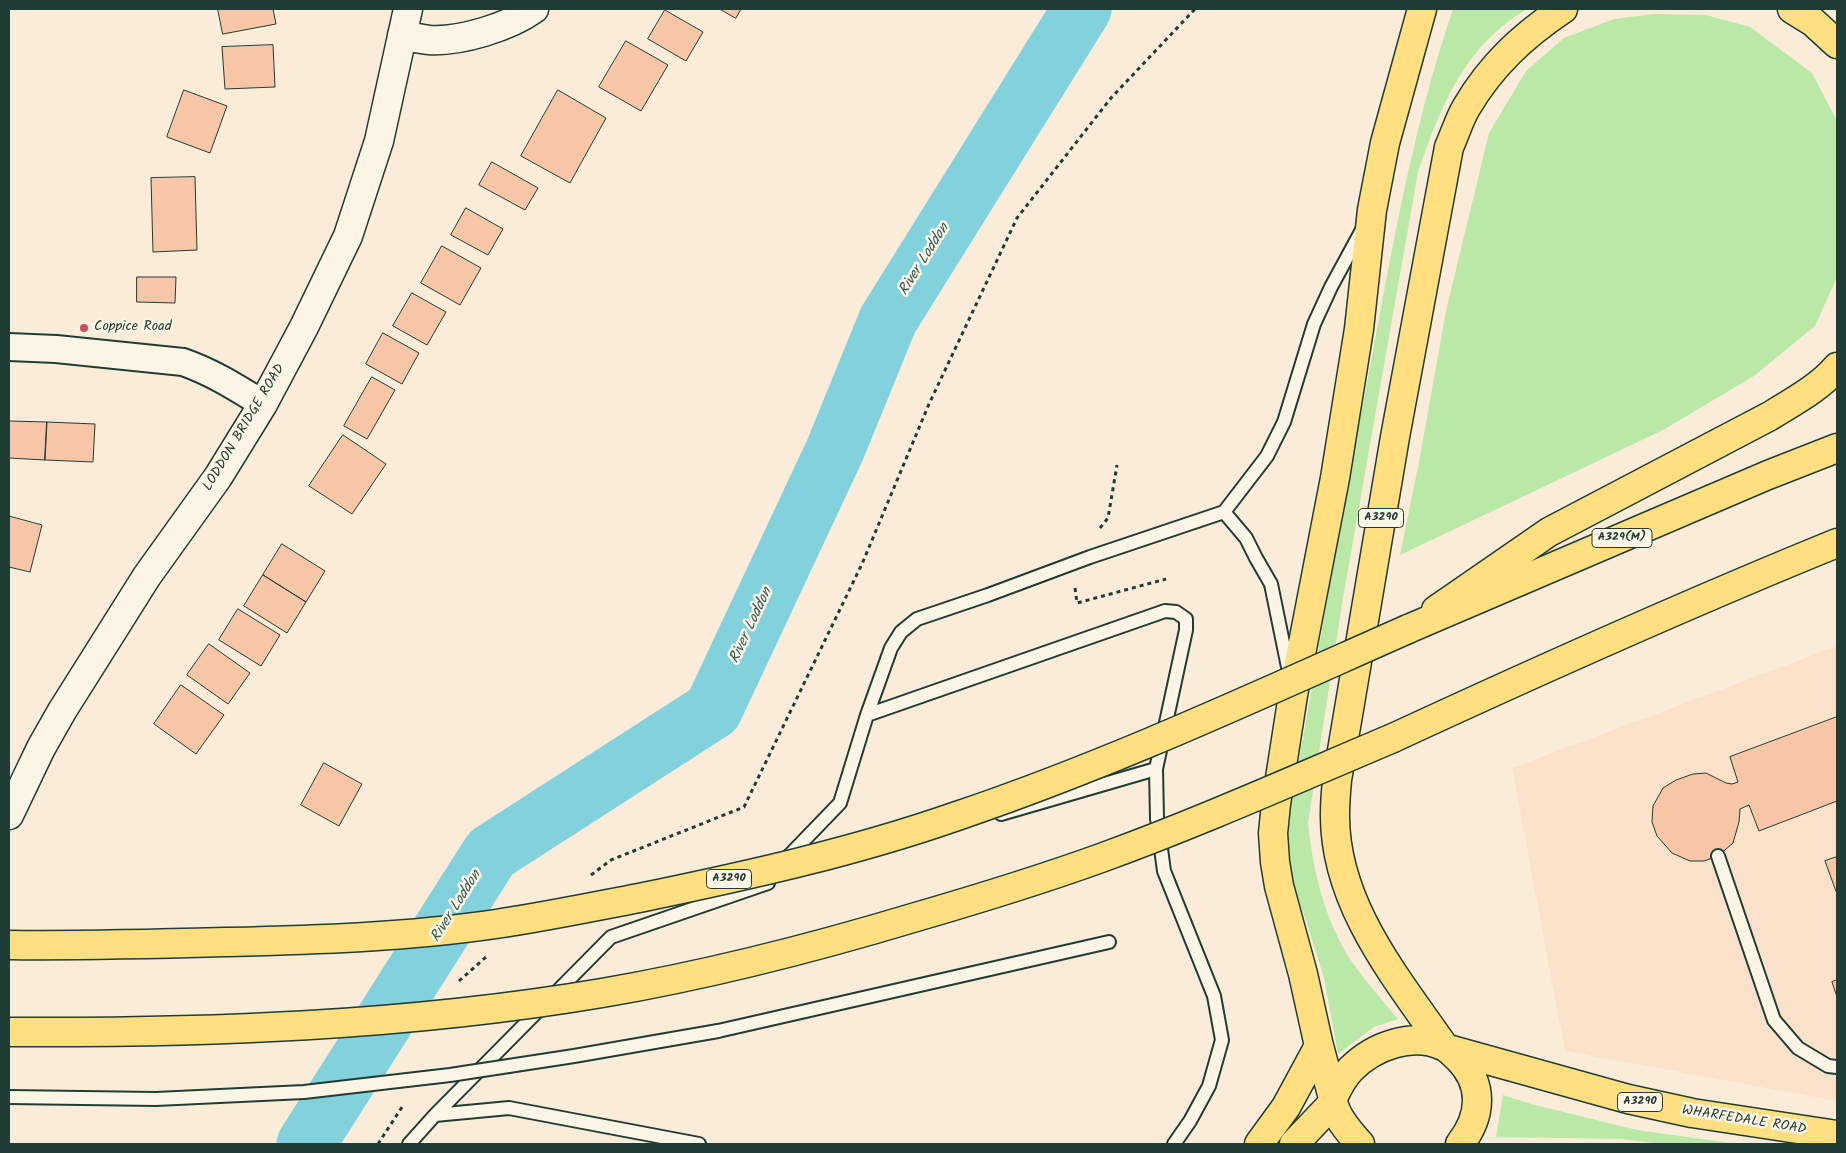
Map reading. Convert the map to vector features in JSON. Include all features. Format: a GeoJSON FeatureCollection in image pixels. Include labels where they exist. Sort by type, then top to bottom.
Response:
{"type":"FeatureCollection","features":[{"type":"Feature","properties":{"kind":"main road"},"geometry":{"type":"LineString","coordinates":[[1360,1144],[1342,1120],[1333,1100],[1303,974],[1284,908],[1274,862],[1274,833],[1276,804],[1293,695],[1335,478],[1359,329],[1372,210],[1386,143],[1422,9]]}},
{"type":"Feature","properties":{"kind":"main road","name":"A3290"},"geometry":{"type":"LineString","coordinates":[[1445,1047],[1382,956],[1355,907],[1346,882],[1336,836],[1337,780],[1395,437],[1449,147],[1465,109],[1489,73],[1516,44],[1563,9]]}},
{"type":"Feature","properties":{"kind":"main road"},"geometry":{"type":"LineString","coordinates":[[1792,9],[1813,22],[1837,44]]}},
{"type":"Feature","properties":{"kind":"main road","name":"A3290"},"geometry":{"type":"LineString","coordinates":[[9,945],[75,946],[316,940],[400,934],[495,924],[578,910],[737,877],[878,840],[954,817],[1038,787],[1198,721],[1408,629],[1549,532],[1770,416],[1827,379],[1837,366]]}},
{"type":"Feature","properties":{"kind":"main road","name":"A329(M)"},"geometry":{"type":"LineString","coordinates":[[1408,629],[1759,479],[1837,448]]}},
{"type":"Feature","properties":{"kind":"main road"},"geometry":{"type":"LineString","coordinates":[[9,1032],[137,1032],[251,1029],[352,1023],[472,1012],[678,978],[864,933],[982,898],[1100,859],[1223,811],[1393,738],[1545,668],[1758,575],[1837,543]]}},
{"type":"Feature","properties":{"kind":"main road","name":"WHARFEDALE ROAD"},"geometry":{"type":"LineString","coordinates":[[1294,1144],[1333,1100],[1341,1081],[1351,1068],[1372,1052],[1391,1044],[1416,1040],[1628,1099],[1692,1113],[1837,1135]]}},
{"type":"Feature","properties":{"kind":"main road"},"geometry":{"type":"LineString","coordinates":[[1259,1144],[1286,1107],[1319,1046]]}},
{"type":"Feature","properties":{"kind":"main road"},"geometry":{"type":"LineString","coordinates":[[1445,1047],[1467,1068],[1476,1084],[1477,1112],[1471,1127],[1460,1144]]}},
{"type":"Feature","properties":{"kind":"street","name":"LODDON BRIDGE ROAD"},"geometry":{"type":"LineString","coordinates":[[9,815],[41,748],[62,711],[147,576],[218,477],[263,404],[304,327],[348,236],[379,141],[408,9]]}},
{"type":"Feature","properties":{"kind":"street"},"geometry":{"type":"LineString","coordinates":[[402,35],[431,40],[456,38],[481,32],[523,17],[534,9]]}},
{"type":"Feature","properties":{"kind":"street"},"geometry":{"type":"LineString","coordinates":[[9,347],[56,349],[183,362],[201,368],[263,404]]}},
{"type":"Feature","properties":{"kind":"lane"},"geometry":{"type":"LineString","coordinates":[[761,885],[840,802],[867,715],[891,648],[901,632],[917,619],[988,595],[1107,550],[1224,512],[1268,456],[1284,422],[1314,324],[1331,287],[1372,210]]}},
{"type":"Feature","properties":{"kind":"lane"},"geometry":{"type":"LineString","coordinates":[[1224,512],[1246,538],[1271,584],[1293,695]]}},
{"type":"Feature","properties":{"kind":"lane"},"geometry":{"type":"LineString","coordinates":[[867,715],[1165,611],[1176,612],[1186,619],[1186,630],[1156,768],[1156,819],[1164,871],[1214,996],[1222,1040],[1209,1086],[1190,1121],[1174,1144]]}},
{"type":"Feature","properties":{"kind":"lane"},"geometry":{"type":"LineString","coordinates":[[409,1144],[435,1115],[611,937],[761,885],[1156,768]]}},
{"type":"Feature","properties":{"kind":"lane"},"geometry":{"type":"LineString","coordinates":[[1718,856],[1774,1020],[1798,1048],[1828,1066],[1837,1067]]}},
{"type":"Feature","properties":{"kind":"lane"},"geometry":{"type":"LineString","coordinates":[[9,1097],[156,1099],[304,1092],[460,1074],[718,1031],[1109,942]]}},
{"type":"Feature","properties":{"kind":"lane"},"geometry":{"type":"LineString","coordinates":[[435,1115],[509,1108],[699,1144]]}},
{"type":"Feature","properties":{"kind":"path"},"geometry":{"type":"LineString","coordinates":[[744,807],[862,564],[929,404],[1017,218],[1111,98],[1195,9]]}},
{"type":"Feature","properties":{"kind":"path"},"geometry":{"type":"LineString","coordinates":[[455,985],[479,962]]}},
{"type":"Feature","properties":{"kind":"path"},"geometry":{"type":"LineString","coordinates":[[378,1144],[404,1104],[407,1095]]}},
{"type":"Feature","properties":{"kind":"shaded area"},"geometry":{"type":"Polygon","coordinates":[[[1837,646],[1837,1101],[1565,1051],[1512,768],[1837,646]]]}},
{"type":"Feature","properties":{"kind":"green space"},"geometry":{"type":"Polygon","coordinates":[[[1453,9],[1527,9],[1505,24],[1471,59],[1446,101],[1418,172],[1343,598],[1308,823],[1317,878],[1334,930],[1352,962],[1398,1019],[1374,1027],[1338,1054],[1324,978],[1291,880],[1287,831],[1338,538],[1396,228],[1427,96],[1453,9]]]}},
{"type":"Feature","properties":{"kind":"green space"},"geometry":{"type":"Polygon","coordinates":[[[1654,14],[1706,15],[1750,27],[1812,73],[1837,121],[1837,277],[1815,326],[1754,376],[1663,430],[1400,555],[1446,311],[1489,133],[1526,71],[1564,38],[1614,19],[1654,14]]]}},
{"type":"Feature","properties":{"kind":"green space"},"geometry":{"type":"Polygon","coordinates":[[[1503,1095],[1531,1104],[1637,1130],[1738,1144],[1662,1144],[1621,1139],[1496,1137],[1503,1095]]]}},
{"type":"Feature","properties":{"kind":"building"},"geometry":{"type":"Polygon","coordinates":[[[218,9],[273,9],[276,24],[223,34],[218,9]]]}},
{"type":"Feature","properties":{"kind":"building"},"geometry":{"type":"Polygon","coordinates":[[[720,9],[741,9],[736,18],[720,9]]]}},
{"type":"Feature","properties":{"kind":"building"},"geometry":{"type":"Polygon","coordinates":[[[665,10],[703,32],[686,61],[648,39],[665,10]]]}},
{"type":"Feature","properties":{"kind":"building"},"geometry":{"type":"Polygon","coordinates":[[[626,41],[668,65],[641,111],[599,87],[626,41]]]}},
{"type":"Feature","properties":{"kind":"building"},"geometry":{"type":"Polygon","coordinates":[[[273,45],[275,87],[225,89],[222,47],[273,45]]]}},
{"type":"Feature","properties":{"kind":"building"},"geometry":{"type":"Polygon","coordinates":[[[184,90],[227,106],[210,153],[167,137],[184,90]]]}},
{"type":"Feature","properties":{"kind":"building"},"geometry":{"type":"Polygon","coordinates":[[[558,90],[606,118],[570,183],[521,156],[558,90]]]}},
{"type":"Feature","properties":{"kind":"building"},"geometry":{"type":"Polygon","coordinates":[[[492,162],[538,188],[525,210],[479,185],[492,162]]]}},
{"type":"Feature","properties":{"kind":"building"},"geometry":{"type":"Polygon","coordinates":[[[195,177],[197,250],[153,252],[151,178],[195,177]]]}},
{"type":"Feature","properties":{"kind":"building"},"geometry":{"type":"Polygon","coordinates":[[[466,208],[503,229],[488,255],[451,235],[466,208]]]}},
{"type":"Feature","properties":{"kind":"building"},"geometry":{"type":"Polygon","coordinates":[[[442,246],[481,268],[460,305],[421,283],[442,246]]]}},
{"type":"Feature","properties":{"kind":"building"},"geometry":{"type":"Polygon","coordinates":[[[137,277],[176,277],[175,303],[137,302],[137,277]]]}},
{"type":"Feature","properties":{"kind":"building"},"geometry":{"type":"Polygon","coordinates":[[[412,293],[446,312],[427,345],[393,326],[412,293]]]}},
{"type":"Feature","properties":{"kind":"building"},"geometry":{"type":"Polygon","coordinates":[[[383,333],[419,353],[402,384],[366,364],[383,333]]]}},
{"type":"Feature","properties":{"kind":"building"},"geometry":{"type":"Polygon","coordinates":[[[372,377],[395,390],[367,439],[344,426],[372,377]]]}},
{"type":"Feature","properties":{"kind":"building"},"geometry":{"type":"Polygon","coordinates":[[[9,421],[47,422],[45,460],[9,458],[9,421]]]}},
{"type":"Feature","properties":{"kind":"building"},"geometry":{"type":"Polygon","coordinates":[[[47,422],[95,424],[93,462],[45,460],[47,422]]]}},
{"type":"Feature","properties":{"kind":"building"},"geometry":{"type":"Polygon","coordinates":[[[343,435],[386,464],[352,514],[309,486],[343,435]]]}},
{"type":"Feature","properties":{"kind":"building"},"geometry":{"type":"Polygon","coordinates":[[[9,516],[42,525],[30,572],[9,567],[9,516]]]}},
{"type":"Feature","properties":{"kind":"building"},"geometry":{"type":"Polygon","coordinates":[[[282,544],[325,571],[306,602],[263,575],[282,544]]]}},
{"type":"Feature","properties":{"kind":"building"},"geometry":{"type":"Polygon","coordinates":[[[263,575],[306,602],[287,633],[244,606],[263,575]]]}},
{"type":"Feature","properties":{"kind":"building"},"geometry":{"type":"Polygon","coordinates":[[[238,609],[280,635],[261,666],[219,640],[238,609]]]}},
{"type":"Feature","properties":{"kind":"building"},"geometry":{"type":"Polygon","coordinates":[[[209,644],[250,673],[228,704],[187,675],[209,644]]]}},
{"type":"Feature","properties":{"kind":"building"},"geometry":{"type":"Polygon","coordinates":[[[181,685],[224,715],[196,754],[154,724],[181,685]]]}},
{"type":"Feature","properties":{"kind":"building"},"geometry":{"type":"Polygon","coordinates":[[[1837,717],[1837,801],[1759,831],[1749,805],[1740,809],[1739,822],[1733,843],[1718,856],[1704,861],[1690,861],[1672,853],[1657,836],[1652,822],[1653,806],[1663,788],[1676,780],[1693,774],[1706,773],[1726,783],[1738,782],[1730,757],[1837,717]]]}},
{"type":"Feature","properties":{"kind":"building"},"geometry":{"type":"Polygon","coordinates":[[[324,763],[362,784],[339,826],[301,805],[324,763]]]}},
{"type":"Feature","properties":{"kind":"building"},"geometry":{"type":"Polygon","coordinates":[[[1837,857],[1837,894],[1825,861],[1837,857]]]}},
{"type":"Feature","properties":{"kind":"building"},"geometry":{"type":"Polygon","coordinates":[[[1837,980],[1837,997],[1832,982],[1837,980]]]}},
{"type":"Feature","properties":{"kind":"waterway","name":"River Loddon"},"geometry":{"type":"LineString","coordinates":[[306,1144],[491,853],[713,710],[835,450],[888,320],[1082,9]]}},
{"type":"Feature","properties":{"kind":"place","name":"Coppice Road"},"geometry":{"type":"Point","coordinates":[84,328]}}]}
